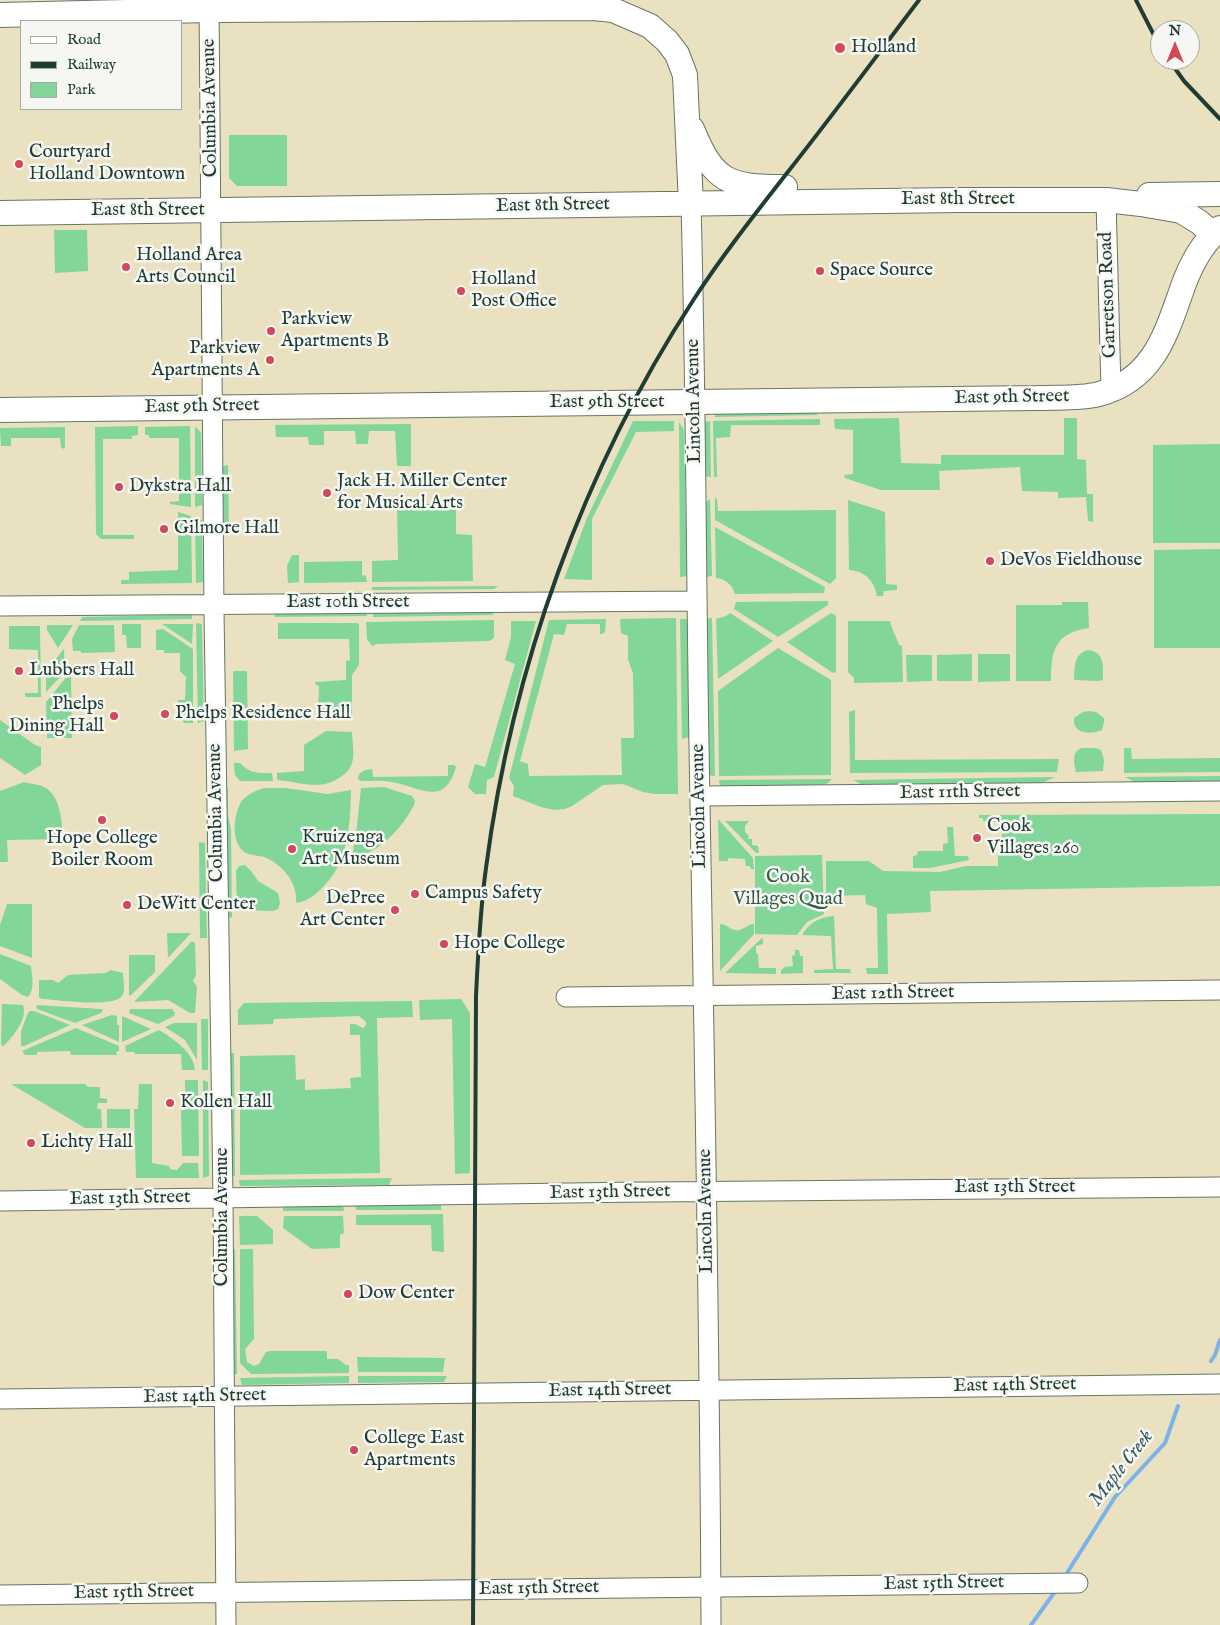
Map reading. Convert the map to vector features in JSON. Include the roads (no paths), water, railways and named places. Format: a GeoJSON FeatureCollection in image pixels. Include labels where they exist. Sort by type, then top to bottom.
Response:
{"type":"FeatureCollection","features":[{"type":"Feature","properties":{"kind":"main road","name":"Lincoln Avenue"},"geometry":{"type":"LineString","coordinates":[[0,15],[210,5],[594,8],[613,10],[650,26],[667,40],[677,54],[685,75],[691,204]]}},
{"type":"Feature","properties":{"kind":"main road"},"geometry":{"type":"LineString","coordinates":[[686,115],[707,160],[720,174],[736,183],[748,186],[878,187],[930,190],[957,200]]}},
{"type":"Feature","properties":{"kind":"main road","name":"East 8th Street"},"geometry":{"type":"LineString","coordinates":[[1106,200],[1144,195],[1220,194]]}},
{"type":"Feature","properties":{"kind":"main road","name":"East 8th Street"},"geometry":{"type":"LineString","coordinates":[[0,213],[957,200],[1106,200],[1181,211],[1217,231]]}},
{"type":"Feature","properties":{"kind":"main road","name":"East 9th Street"},"geometry":{"type":"LineString","coordinates":[[0,410],[696,403],[1038,398],[1099,394],[1127,381],[1140,372],[1155,354],[1169,324],[1192,264],[1217,231]]}},
{"type":"Feature","properties":{"kind":"street","name":"Columbia Avenue"},"geometry":{"type":"LineString","coordinates":[[210,5],[214,604],[223,1197],[226,1625]]}},
{"type":"Feature","properties":{"kind":"street","name":"Garretson Road"},"geometry":{"type":"LineString","coordinates":[[1106,200],[1112,389]]}},
{"type":"Feature","properties":{"kind":"street","name":"Lincoln Avenue"},"geometry":{"type":"LineString","coordinates":[[691,204],[696,403],[697,601],[710,1390],[711,1625]]}},
{"type":"Feature","properties":{"kind":"street","name":"East 10th Street"},"geometry":{"type":"LineString","coordinates":[[0,606],[697,601]]}},
{"type":"Feature","properties":{"kind":"street","name":"East 11th Street"},"geometry":{"type":"LineString","coordinates":[[700,796],[1220,791]]}},
{"type":"Feature","properties":{"kind":"street","name":"East 12th Street"},"geometry":{"type":"LineString","coordinates":[[566,997],[1220,990]]}},
{"type":"Feature","properties":{"kind":"street","name":"East 13th Street"},"geometry":{"type":"LineString","coordinates":[[0,1201],[707,1191],[1220,1187]]}},
{"type":"Feature","properties":{"kind":"street","name":"East 14th Street"},"geometry":{"type":"LineString","coordinates":[[0,1399],[1220,1384]]}},
{"type":"Feature","properties":{"kind":"street","name":"East 15th Street"},"geometry":{"type":"LineString","coordinates":[[0,1596],[1078,1583]]}},
{"type":"Feature","properties":{"kind":"waterway","name":"Maple Creek"},"geometry":{"type":"LineString","coordinates":[[1211,1361],[1220,1340]]}},
{"type":"Feature","properties":{"kind":"waterway","name":"Maple Creek"},"geometry":{"type":"LineString","coordinates":[[1067,1573],[1115,1497],[1165,1443],[1178,1406]]}},
{"type":"Feature","properties":{"kind":"waterway","name":"Maple Creek"},"geometry":{"type":"LineString","coordinates":[[1031,1625],[1054,1593]]}},
{"type":"Feature","properties":{"kind":"railway"},"geometry":{"type":"LineString","coordinates":[[473,1625],[476,996],[478,948],[486,868],[498,793],[514,719],[534,645],[558,572],[586,501],[618,431],[654,364],[694,299],[727,251],[919,0]]}},
{"type":"Feature","properties":{"kind":"railway"},"geometry":{"type":"LineString","coordinates":[[1136,0],[1150,27]]}},
{"type":"Feature","properties":{"kind":"railway"},"geometry":{"type":"LineString","coordinates":[[1176,70],[1220,119]]}},
{"type":"Feature","properties":{"kind":"place","name":"Holland"},"geometry":{"type":"Point","coordinates":[840,48]}},
{"type":"Feature","properties":{"kind":"place","name":"Courtyard Holland Downtown"},"geometry":{"type":"Point","coordinates":[19,164]}},
{"type":"Feature","properties":{"kind":"place","name":"Holland Area Arts Council"},"geometry":{"type":"Point","coordinates":[126,267]}},
{"type":"Feature","properties":{"kind":"place","name":"Space Source"},"geometry":{"type":"Point","coordinates":[820,271]}},
{"type":"Feature","properties":{"kind":"place","name":"Holland Post Office"},"geometry":{"type":"Point","coordinates":[461,291]}},
{"type":"Feature","properties":{"kind":"place","name":"Parkview Apartments B"},"geometry":{"type":"Point","coordinates":[271,331]}},
{"type":"Feature","properties":{"kind":"place","name":"Parkview Apartments A"},"geometry":{"type":"Point","coordinates":[270,360]}},
{"type":"Feature","properties":{"kind":"place","name":"Dykstra Hall"},"geometry":{"type":"Point","coordinates":[119,487]}},
{"type":"Feature","properties":{"kind":"place","name":"Jack H. Miller Center for Musical Arts"},"geometry":{"type":"Point","coordinates":[327,493]}},
{"type":"Feature","properties":{"kind":"place","name":"Gilmore Hall"},"geometry":{"type":"Point","coordinates":[164,529]}},
{"type":"Feature","properties":{"kind":"place","name":"DeVos Fieldhouse"},"geometry":{"type":"Point","coordinates":[990,561]}},
{"type":"Feature","properties":{"kind":"place","name":"Lubbers Hall"},"geometry":{"type":"Point","coordinates":[19,671]}},
{"type":"Feature","properties":{"kind":"place","name":"Phelps Residence Hall"},"geometry":{"type":"Point","coordinates":[165,714]}},
{"type":"Feature","properties":{"kind":"place","name":"Phelps Dining Hall"},"geometry":{"type":"Point","coordinates":[114,716]}},
{"type":"Feature","properties":{"kind":"place","name":"Hope College Boiler Room"},"geometry":{"type":"Point","coordinates":[102,820]}},
{"type":"Feature","properties":{"kind":"place","name":"Cook Villages 260"},"geometry":{"type":"Point","coordinates":[977,838]}},
{"type":"Feature","properties":{"kind":"place","name":"Kruizenga Art Museum"},"geometry":{"type":"Point","coordinates":[292,849]}},
{"type":"Feature","properties":{"kind":"place","name":"Campus Safety"},"geometry":{"type":"Point","coordinates":[415,894]}},
{"type":"Feature","properties":{"kind":"place","name":"DeWitt Center"},"geometry":{"type":"Point","coordinates":[127,905]}},
{"type":"Feature","properties":{"kind":"place","name":"DePree Art Center"},"geometry":{"type":"Point","coordinates":[395,910]}},
{"type":"Feature","properties":{"kind":"place","name":"Hope College"},"geometry":{"type":"Point","coordinates":[444,944]}},
{"type":"Feature","properties":{"kind":"place","name":"Kollen Hall"},"geometry":{"type":"Point","coordinates":[170,1103]}},
{"type":"Feature","properties":{"kind":"place","name":"Lichty Hall"},"geometry":{"type":"Point","coordinates":[31,1143]}},
{"type":"Feature","properties":{"kind":"place","name":"Dow Center"},"geometry":{"type":"Point","coordinates":[348,1294]}},
{"type":"Feature","properties":{"kind":"place","name":"College East Apartments"},"geometry":{"type":"Point","coordinates":[354,1450]}},
{"type":"Feature","properties":{"kind":"park label","name":"Cook Villages Quad"},"geometry":{"type":"Point","coordinates":[788,889]}}]}
